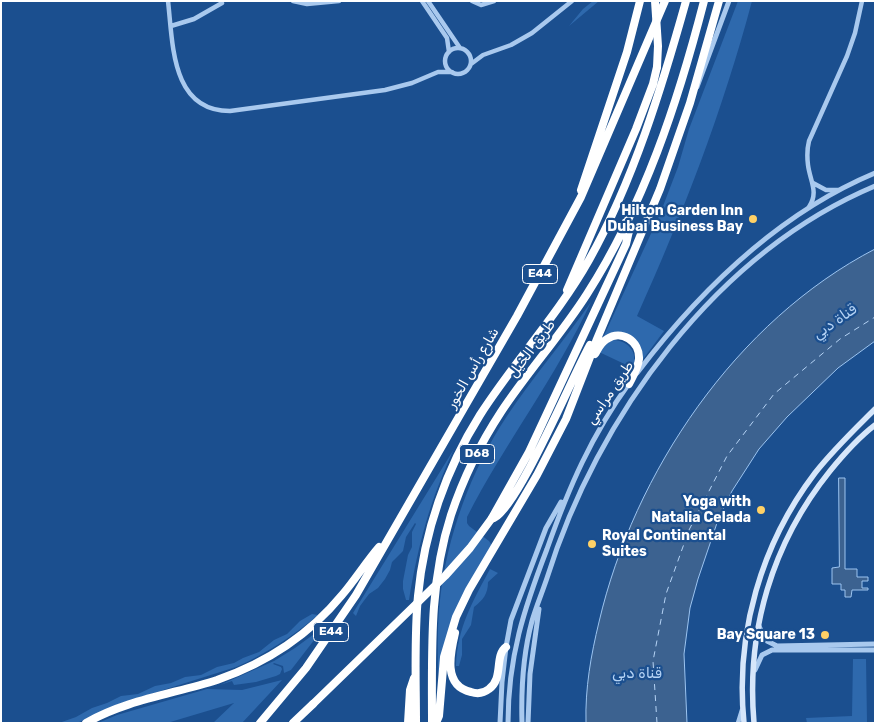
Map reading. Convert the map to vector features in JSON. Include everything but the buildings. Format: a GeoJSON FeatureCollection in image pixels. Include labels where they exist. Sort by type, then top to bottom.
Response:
{"type":"FeatureCollection","features":[{"type":"Feature","properties":{"kind":"highway"},"geometry":{"type":"LineString","coordinates":[[581,197],[583,180],[622,67],[640,1]]}},
{"type":"Feature","properties":{"kind":"highway"},"geometry":{"type":"LineString","coordinates":[[562,303],[636,129],[653,84],[657,67],[658,46],[656,1]]}},
{"type":"Feature","properties":{"kind":"highway","name":"شارع رأس الخور"},"geometry":{"type":"LineString","coordinates":[[260,723],[290,689],[321,647],[361,586],[517,316],[581,197],[665,1]]}},
{"type":"Feature","properties":{"kind":"highway","name":"طريق الخيل"},"geometry":{"type":"LineString","coordinates":[[416,723],[418,597],[421,568],[431,524],[442,492],[458,454],[476,422],[562,303],[593,254],[617,204],[655,102],[686,1]]}},
{"type":"Feature","properties":{"kind":"highway","name":"طريق الخيل"},"geometry":{"type":"LineString","coordinates":[[432,723],[432,634],[435,590],[443,545],[457,498],[472,462],[491,428],[586,295],[608,259],[652,165],[685,70],[704,1]]}},
{"type":"Feature","properties":{"kind":"highway"},"geometry":{"type":"LineString","coordinates":[[436,723],[447,642],[460,609],[552,447],[576,394],[597,339],[650,215],[690,103],[719,1]]}},
{"type":"Feature","properties":{"kind":"highway","name":"E44"},"geometry":{"type":"LineString","coordinates":[[292,723],[445,576],[470,548],[492,518],[549,416],[628,240],[629,231],[626,222]]}},
{"type":"Feature","properties":{"kind":"highway"},"geometry":{"type":"LineString","coordinates":[[576,394],[583,384],[599,346],[612,336],[628,338],[634,342],[638,349],[639,361],[629,384]]}},
{"type":"Feature","properties":{"kind":"highway"},"geometry":{"type":"LineString","coordinates":[[549,416],[588,348],[597,339]]}},
{"type":"Feature","properties":{"kind":"highway"},"geometry":{"type":"LineString","coordinates":[[86,723],[121,707],[227,676],[263,660],[309,629],[328,611],[390,534]]}},
{"type":"Feature","properties":{"kind":"highway"},"geometry":{"type":"LineString","coordinates":[[484,565],[455,632],[450,662],[452,678],[459,687],[469,692],[480,693],[489,689],[496,681],[501,652],[506,647]]}},
{"type":"Feature","properties":{"kind":"highway"},"geometry":{"type":"LineString","coordinates":[[408,723],[410,687],[416,674]]}},
{"type":"Feature","properties":{"kind":"highway"},"geometry":{"type":"LineString","coordinates":[[297,723],[313,704]]}},
{"type":"Feature","properties":{"kind":"main road"},"geometry":{"type":"LineString","coordinates":[[744,723],[742,672],[748,624],[758,584],[769,552],[785,519],[807,483],[834,450],[875,409]]}},
{"type":"Feature","properties":{"kind":"main road"},"geometry":{"type":"LineString","coordinates":[[864,421],[875,413]]}},
{"type":"Feature","properties":{"kind":"main road"},"geometry":{"type":"LineString","coordinates":[[754,723],[753,675],[758,622],[770,577],[797,519],[814,492],[833,467],[875,425]]}},
{"type":"Feature","properties":{"kind":"main road"},"geometry":{"type":"LineString","coordinates":[[762,549],[769,552]]}},
{"type":"Feature","properties":{"kind":"street"},"geometry":{"type":"LineString","coordinates":[[168,1],[176,65],[184,85],[198,101],[218,110],[230,111],[385,90],[412,83],[438,72],[463,72],[487,53]]}},
{"type":"Feature","properties":{"kind":"street"},"geometry":{"type":"LineString","coordinates":[[293,1],[307,4],[339,1]]}},
{"type":"Feature","properties":{"kind":"street"},"geometry":{"type":"LineString","coordinates":[[422,1],[447,38],[449,52]]}},
{"type":"Feature","properties":{"kind":"street"},"geometry":{"type":"LineString","coordinates":[[428,1],[460,48],[468,52],[480,54],[511,45],[552,19],[571,2]]}},
{"type":"Feature","properties":{"kind":"street"},"geometry":{"type":"LineString","coordinates":[[472,1],[482,6],[494,1]]}},
{"type":"Feature","properties":{"kind":"street"},"geometry":{"type":"LineString","coordinates":[[690,103],[704,72],[729,1]]}},
{"type":"Feature","properties":{"kind":"street"},"geometry":{"type":"LineString","coordinates":[[804,212],[813,199],[813,183],[809,172],[807,155],[809,141],[847,56],[858,22],[862,1]]}},
{"type":"Feature","properties":{"kind":"street"},"geometry":{"type":"LineString","coordinates":[[171,26],[194,19],[222,3]]}},
{"type":"Feature","properties":{"kind":"street"},"geometry":{"type":"LineString","coordinates":[[438,72],[449,52],[452,49],[460,48]]}},
{"type":"Feature","properties":{"kind":"street"},"geometry":{"type":"LineString","coordinates":[[468,52],[471,64]]}},
{"type":"Feature","properties":{"kind":"street"},"geometry":{"type":"LineString","coordinates":[[445,60],[448,69],[452,72]]}},
{"type":"Feature","properties":{"kind":"street","name":"طريق مراسي"},"geometry":{"type":"LineString","coordinates":[[508,723],[511,668],[518,630],[530,593],[567,493],[587,452],[629,384],[674,326],[712,285],[749,252],[804,212],[841,189],[875,173]]}},
{"type":"Feature","properties":{"kind":"street"},"geometry":{"type":"LineString","coordinates":[[813,183],[826,190],[841,189]]}},
{"type":"Feature","properties":{"kind":"street","name":"طريق مراسي"},"geometry":{"type":"LineString","coordinates":[[522,723],[521,704],[529,635],[534,615],[568,520],[587,477],[607,440],[645,380],[680,336],[753,261],[814,217],[838,203],[875,186]]}},
{"type":"Feature","properties":{"kind":"street"},"geometry":{"type":"LineString","coordinates":[[814,217],[817,223]]}},
{"type":"Feature","properties":{"kind":"street"},"geometry":{"type":"LineString","coordinates":[[500,723],[506,647],[512,620],[520,594],[546,528],[567,493]]}},
{"type":"Feature","properties":{"kind":"street"},"geometry":{"type":"LineString","coordinates":[[528,723],[540,601],[547,603]]}},
{"type":"Feature","properties":{"kind":"street"},"geometry":{"type":"LineString","coordinates":[[758,622],[763,638],[770,644],[777,646],[875,644]]}},
{"type":"Feature","properties":{"kind":"street"},"geometry":{"type":"LineString","coordinates":[[753,675],[759,658],[768,651],[875,650]]}},
{"type":"Feature","properties":{"kind":"street"},"geometry":{"type":"LineString","coordinates":[[738,723],[742,710]]}},
{"type":"Feature","properties":{"kind":"shaded area"},"geometry":{"type":"Polygon","coordinates":[[[593,1],[599,1],[569,26],[583,9],[593,1]]]}},
{"type":"Feature","properties":{"kind":"shaded area"},"geometry":{"type":"Polygon","coordinates":[[[738,1],[752,1],[741,42],[701,161],[637,316],[664,331],[641,362],[630,336],[602,340],[660,214],[678,167],[689,129],[738,1]]]}},
{"type":"Feature","properties":{"kind":"shaded area"},"geometry":{"type":"Polygon","coordinates":[[[591,302],[562,357],[497,463],[467,517],[469,526],[489,541],[491,548],[441,656],[438,676],[438,619],[443,576],[455,528],[472,481],[482,459],[507,416],[591,302]]]}},
{"type":"Feature","properties":{"kind":"shaded area"},"geometry":{"type":"Polygon","coordinates":[[[613,340],[624,343],[631,348],[634,357],[633,368],[599,352],[602,346],[613,340]]]}},
{"type":"Feature","properties":{"kind":"shaded area"},"geometry":{"type":"Polygon","coordinates":[[[454,449],[438,486],[426,523],[416,560],[409,600],[406,600],[403,581],[408,555],[412,547],[412,532],[415,523],[406,537],[403,551],[392,562],[390,570],[378,588],[369,594],[360,606],[356,616],[353,613],[454,449]]]}},
{"type":"Feature","properties":{"kind":"shaded area"},"geometry":{"type":"Polygon","coordinates":[[[490,569],[498,573],[488,582],[484,596],[474,607],[471,625],[462,639],[462,655],[459,666],[456,666],[459,639],[467,615],[490,569]]]}},
{"type":"Feature","properties":{"kind":"shaded area"},"geometry":{"type":"Polygon","coordinates":[[[312,614],[318,615],[279,644],[236,667],[119,704],[77,723],[59,723],[121,696],[138,694],[155,686],[171,683],[185,677],[201,675],[217,667],[234,663],[259,652],[274,640],[287,634],[300,621],[312,614]]]}},
{"type":"Feature","properties":{"kind":"shaded area"},"geometry":{"type":"Polygon","coordinates":[[[325,626],[291,670],[284,673],[283,666],[274,663],[282,669],[280,674],[276,676],[256,682],[234,685],[232,681],[220,685],[274,661],[325,626]]]}},
{"type":"Feature","properties":{"kind":"shaded area"},"geometry":{"type":"Polygon","coordinates":[[[853,659],[866,659],[867,723],[807,723],[806,718],[852,716],[853,659]]]}},
{"type":"Feature","properties":{"kind":"shaded area"},"geometry":{"type":"Polygon","coordinates":[[[282,680],[242,723],[213,723],[234,703],[167,723],[98,723],[117,715],[207,689],[242,690],[282,680]]]}},
{"type":"Feature","properties":{"kind":"water","name":"قناة دبي"},"geometry":{"type":"Polygon","coordinates":[[[875,249],[875,341],[838,368],[787,417],[759,449],[732,491],[718,520],[690,608],[684,654],[687,723],[586,723],[586,697],[591,659],[615,566],[637,511],[665,457],[698,406],[736,359],[778,317],[825,280],[875,249]]]}},
{"type":"Feature","properties":{"kind":"water"},"geometry":{"type":"Polygon","coordinates":[[[839,478],[845,478],[845,569],[857,569],[857,577],[868,577],[868,581],[862,581],[862,588],[868,588],[868,590],[852,590],[851,597],[845,597],[845,590],[841,590],[841,584],[832,584],[832,568],[839,567],[839,478]]]}},
{"type":"Feature","properties":{"kind":"ferry route"},"geometry":{"type":"LineString","coordinates":[[657,723],[653,661],[666,594],[689,530],[727,456],[774,394],[840,339],[875,317]]}},
{"type":"Feature","properties":{"kind":"place","name":"Hilton Garden Inn Dubai Business Bay"},"geometry":{"type":"Point","coordinates":[753,219]}},
{"type":"Feature","properties":{"kind":"place","name":"Yoga with Natalia Celada"},"geometry":{"type":"Point","coordinates":[761,510]}},
{"type":"Feature","properties":{"kind":"place","name":"Royal Continental Suites"},"geometry":{"type":"Point","coordinates":[592,544]}},
{"type":"Feature","properties":{"kind":"place","name":"Bay Square 13"},"geometry":{"type":"Point","coordinates":[825,635]}}]}
